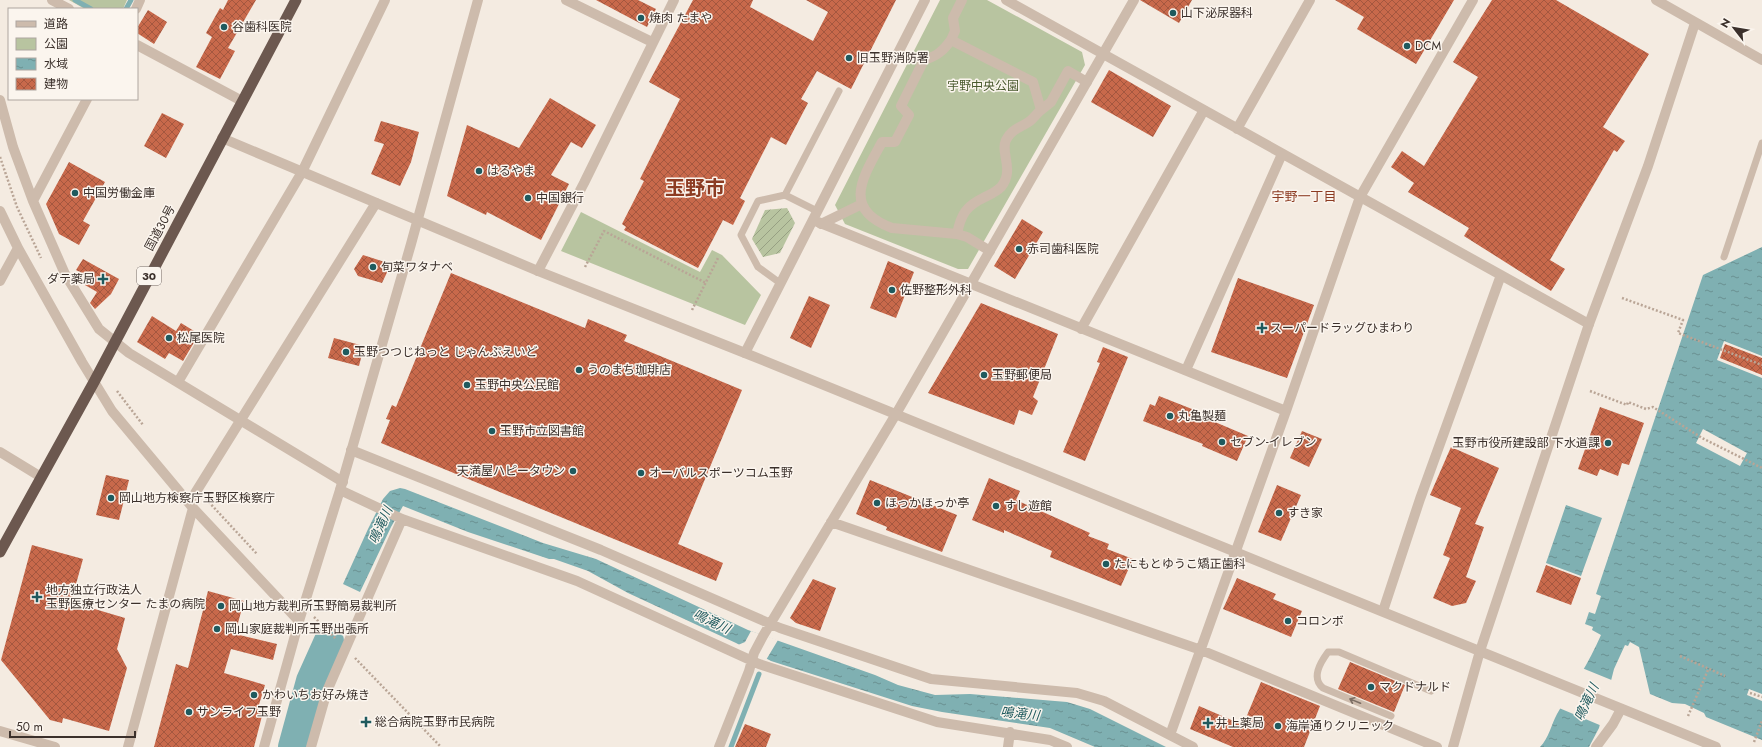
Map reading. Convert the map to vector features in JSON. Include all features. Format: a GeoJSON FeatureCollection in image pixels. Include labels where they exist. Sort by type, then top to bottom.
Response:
{"type":"FeatureCollection","features":[{"type":"Feature","properties":{"kind":"highway","name":"国道30号"},"geometry":{"type":"LineString","coordinates":[[0,552],[94,382],[296,0]]}},
{"type":"Feature","properties":{"kind":"street"},"geometry":{"type":"LineString","coordinates":[[52,0],[67,8]]}},
{"type":"Feature","properties":{"kind":"street"},"geometry":{"type":"LineString","coordinates":[[178,382],[302,172],[385,0]]}},
{"type":"Feature","properties":{"kind":"street"},"geometry":{"type":"LineString","coordinates":[[264,747],[303,605],[341,486],[417,221],[478,0]]}},
{"type":"Feature","properties":{"kind":"street"},"geometry":{"type":"LineString","coordinates":[[566,0],[652,42]]}},
{"type":"Feature","properties":{"kind":"street"},"geometry":{"type":"LineString","coordinates":[[538,271],[674,0]]}},
{"type":"Feature","properties":{"kind":"street"},"geometry":{"type":"LineString","coordinates":[[745,352],[780,283],[817,218],[925,0]]}},
{"type":"Feature","properties":{"kind":"street"},"geometry":{"type":"LineString","coordinates":[[962,0],[953,18],[956,31],[951,40],[944,50],[936,56],[924,60],[901,106],[909,115],[895,142],[882,142],[864,176],[861,187],[862,204],[866,212],[873,220],[892,228],[956,234],[967,237],[990,251]]}},
{"type":"Feature","properties":{"kind":"street"},"geometry":{"type":"LineString","coordinates":[[1006,0],[1589,324]]}},
{"type":"Feature","properties":{"kind":"street"},"geometry":{"type":"LineString","coordinates":[[719,747],[749,671],[753,657],[763,636],[896,414],[1134,0]]}},
{"type":"Feature","properties":{"kind":"street"},"geometry":{"type":"LineString","coordinates":[[1237,129],[1310,0]]}},
{"type":"Feature","properties":{"kind":"street"},"geometry":{"type":"LineString","coordinates":[[1170,735],[1286,411],[1360,197],[1473,0]]}},
{"type":"Feature","properties":{"kind":"street"},"geometry":{"type":"LineString","coordinates":[[1656,0],[1695,23],[1761,57]]}},
{"type":"Feature","properties":{"kind":"street"},"geometry":{"type":"LineString","coordinates":[[1453,747],[1480,651],[1589,324],[1648,166],[1695,23]]}},
{"type":"Feature","properties":{"kind":"street"},"geometry":{"type":"LineString","coordinates":[[951,40],[1026,77],[1033,82],[1041,110]]}},
{"type":"Feature","properties":{"kind":"street"},"geometry":{"type":"LineString","coordinates":[[138,47],[242,101]]}},
{"type":"Feature","properties":{"kind":"street"},"geometry":{"type":"LineString","coordinates":[[956,234],[965,210],[978,200],[994,193],[1005,179],[1007,168],[1004,145],[1009,135],[1030,121],[1051,102],[1068,71],[1087,82]]}},
{"type":"Feature","properties":{"kind":"street"},"geometry":{"type":"LineString","coordinates":[[0,100],[13,147],[33,201],[65,274],[90,317],[99,329],[129,353],[241,420],[341,486],[377,507],[400,518],[577,580],[753,657],[937,722],[1010,732],[1050,740],[1067,747]]}},
{"type":"Feature","properties":{"kind":"street"},"geometry":{"type":"LineString","coordinates":[[33,201],[86,100]]}},
{"type":"Feature","properties":{"kind":"street"},"geometry":{"type":"LineString","coordinates":[[1081,328],[1204,110]]}},
{"type":"Feature","properties":{"kind":"street"},"geometry":{"type":"LineString","coordinates":[[222,138],[538,271],[745,352],[1716,747]]}},
{"type":"Feature","properties":{"kind":"street"},"geometry":{"type":"LineString","coordinates":[[1186,370],[1282,154]]}},
{"type":"Feature","properties":{"kind":"street"},"geometry":{"type":"LineString","coordinates":[[128,747],[191,505],[198,490],[376,203]]}},
{"type":"Feature","properties":{"kind":"street"},"geometry":{"type":"LineString","coordinates":[[817,218],[862,204]]}},
{"type":"Feature","properties":{"kind":"street"},"geometry":{"type":"LineString","coordinates":[[0,211],[18,248],[112,411],[191,505],[299,621]]}},
{"type":"Feature","properties":{"kind":"street"},"geometry":{"type":"LineString","coordinates":[[817,218],[970,284],[1286,411]]}},
{"type":"Feature","properties":{"kind":"street"},"geometry":{"type":"LineString","coordinates":[[0,281],[18,248]]}},
{"type":"Feature","properties":{"kind":"street"},"geometry":{"type":"LineString","coordinates":[[1383,611],[1420,499],[1501,275]]}},
{"type":"Feature","properties":{"kind":"street"},"geometry":{"type":"LineString","coordinates":[[351,450],[601,550],[770,624],[931,679],[1077,693],[1104,701],[1193,747]]}},
{"type":"Feature","properties":{"kind":"street"},"geometry":{"type":"LineString","coordinates":[[0,452],[41,477]]}},
{"type":"Feature","properties":{"kind":"street"},"geometry":{"type":"LineString","coordinates":[[311,747],[327,691],[400,518]]}},
{"type":"Feature","properties":{"kind":"street"},"geometry":{"type":"LineString","coordinates":[[831,522],[1201,650],[1438,747]]}},
{"type":"Feature","properties":{"kind":"street"},"geometry":{"type":"LineString","coordinates":[[1596,747],[1613,724],[1621,709]]}},
{"type":"Feature","properties":{"kind":"street"},"geometry":{"type":"LineString","coordinates":[[0,731],[45,746],[55,747]]}},
{"type":"Feature","properties":{"kind":"street"},"geometry":{"type":"LineString","coordinates":[[1008,747],[1010,732]]}},
{"type":"Feature","properties":{"kind":"lane"},"geometry":{"type":"LineString","coordinates":[[785,195],[839,91]]}},
{"type":"Feature","properties":{"kind":"lane"},"geometry":{"type":"LineString","coordinates":[[1724,257],[1762,142]]}},
{"type":"Feature","properties":{"kind":"lane"},"geometry":{"type":"LineString","coordinates":[[780,283],[758,267],[741,235],[758,201],[785,195],[817,218]]}},
{"type":"Feature","properties":{"kind":"lane"},"geometry":{"type":"LineString","coordinates":[[1391,716],[1323,688],[1318,684],[1316,675],[1328,652],[1339,652],[1431,691]]}},
{"type":"Feature","properties":{"kind":"path"},"geometry":{"type":"LineString","coordinates":[[585,266],[604,231],[706,283]]}},
{"type":"Feature","properties":{"kind":"path"},"geometry":{"type":"LineString","coordinates":[[692,310],[718,258]]}},
{"type":"Feature","properties":{"kind":"path"},"geometry":{"type":"LineString","coordinates":[[1622,298],[1683,320],[1678,333],[1762,365]]}},
{"type":"Feature","properties":{"kind":"path"},"geometry":{"type":"LineString","coordinates":[[116,390],[145,427]]}},
{"type":"Feature","properties":{"kind":"path"},"geometry":{"type":"LineString","coordinates":[[1590,391],[1627,405],[1628,402],[1646,409],[1653,407],[1702,438],[1762,468]]}},
{"type":"Feature","properties":{"kind":"path"},"geometry":{"type":"LineString","coordinates":[[198,490],[258,556]]}},
{"type":"Feature","properties":{"kind":"path"},"geometry":{"type":"LineString","coordinates":[[303,605],[441,747]]}},
{"type":"Feature","properties":{"kind":"path"},"geometry":{"type":"LineString","coordinates":[[1680,656],[1707,670],[1712,670],[1725,676]]}},
{"type":"Feature","properties":{"kind":"path"},"geometry":{"type":"LineString","coordinates":[[1688,716],[1707,670]]}},
{"type":"Feature","properties":{"kind":"path"},"geometry":{"type":"LineString","coordinates":[[1750,692],[1762,697]]}},
{"type":"Feature","properties":{"kind":"path"},"geometry":{"type":"LineString","coordinates":[[1755,740],[1762,721]]}},
{"type":"Feature","properties":{"kind":"green space"},"geometry":{"type":"Polygon","coordinates":[[[69,0],[127,0],[123,8],[83,8],[69,0]]]}},
{"type":"Feature","properties":{"kind":"green space","name":"宇野中央公園"},"geometry":{"type":"Polygon","coordinates":[[[940,0],[987,0],[1082,52],[1085,65],[968,269],[958,269],[845,224],[835,205],[940,0]]]}},
{"type":"Feature","properties":{"kind":"green space"},"geometry":{"type":"Polygon","coordinates":[[[787,208],[795,223],[780,253],[763,257],[752,239],[765,210],[787,208]]]}},
{"type":"Feature","properties":{"kind":"green space"},"geometry":{"type":"Polygon","coordinates":[[[581,212],[700,272],[712,250],[722,255],[761,295],[745,325],[561,251],[581,212]]]}},
{"type":"Feature","properties":{"kind":"water"},"geometry":{"type":"Polygon","coordinates":[[[1762,247],[1762,740],[1706,717],[1704,713],[1685,704],[1672,703],[1650,694],[1639,647],[1630,642],[1628,646],[1625,645],[1614,669],[1599,728],[1589,747],[1540,747],[1546,740],[1557,714],[1586,665],[1601,635],[1592,630],[1593,627],[1585,624],[1589,612],[1595,614],[1601,596],[1596,594],[1703,275],[1762,247]]]}},
{"type":"Feature","properties":{"kind":"water"},"geometry":{"type":"Polygon","coordinates":[[[400,488],[543,543],[596,559],[748,630],[875,675],[898,685],[935,695],[970,694],[1067,702],[1090,709],[1166,747],[1095,747],[1050,728],[942,712],[912,706],[771,661],[736,643],[628,593],[588,571],[468,532],[403,506],[391,527],[360,592],[343,584],[383,499],[390,491],[400,488]]]}},
{"type":"Feature","properties":{"kind":"water"},"geometry":{"type":"Polygon","coordinates":[[[1566,505],[1602,518],[1581,576],[1546,563],[1566,505]]]}},
{"type":"Feature","properties":{"kind":"pier"},"geometry":{"type":"Polygon","coordinates":[[[1724,341],[1762,356],[1762,378],[1717,360],[1724,341]]]}},
{"type":"Feature","properties":{"kind":"pier"},"geometry":{"type":"Polygon","coordinates":[[[1703,429],[1747,453],[1740,466],[1696,443],[1703,429]]]}},
{"type":"Feature","properties":{"kind":"pier"},"geometry":{"type":"Polygon","coordinates":[[[751,631],[778,640],[766,660],[738,645],[745,642],[751,631]]]}},
{"type":"Feature","properties":{"kind":"pier"},"geometry":{"type":"Polygon","coordinates":[[[1582,668],[1614,681],[1602,726],[1559,708],[1582,668]]]}},
{"type":"Feature","properties":{"kind":"pier"},"geometry":{"type":"Polygon","coordinates":[[[1749,689],[1762,694],[1762,701],[1747,695],[1749,689]]]}},
{"type":"Feature","properties":{"kind":"building"},"geometry":{"type":"Polygon","coordinates":[[[228,0],[256,0],[228,48],[235,51],[220,79],[196,67],[212,37],[206,33],[220,8],[223,10],[228,0]]]}},
{"type":"Feature","properties":{"kind":"building","name":"焼肉 たまや"},"geometry":{"type":"Polygon","coordinates":[[[596,0],[638,0],[656,9],[647,27],[596,0]]]}},
{"type":"Feature","properties":{"kind":"building"},"geometry":{"type":"Polygon","coordinates":[[[693,0],[753,0],[750,7],[813,41],[828,12],[806,0],[896,0],[851,89],[817,71],[801,99],[808,103],[786,145],[771,137],[740,198],[745,201],[733,225],[723,220],[698,268],[624,230],[626,227],[622,224],[644,181],[640,179],[680,99],[649,82],[693,0]]]}},
{"type":"Feature","properties":{"kind":"building","name":"山下泌尿器科"},"geometry":{"type":"Polygon","coordinates":[[[1140,0],[1192,0],[1179,23],[1140,0]]]}},
{"type":"Feature","properties":{"kind":"building","name":"DCM"},"geometry":{"type":"Polygon","coordinates":[[[1335,0],[1454,0],[1416,64],[1357,29],[1364,17],[1335,0]]]}},
{"type":"Feature","properties":{"kind":"building"},"geometry":{"type":"Polygon","coordinates":[[[1492,0],[1556,0],[1649,54],[1603,127],[1625,141],[1617,152],[1614,150],[1550,260],[1565,269],[1551,291],[1464,236],[1469,228],[1408,192],[1414,183],[1391,167],[1402,151],[1424,166],[1478,77],[1453,62],[1492,0]]]}},
{"type":"Feature","properties":{"kind":"building"},"geometry":{"type":"Polygon","coordinates":[[[148,10],[167,22],[154,44],[138,34],[138,26],[148,10]]]}},
{"type":"Feature","properties":{"kind":"building"},"geometry":{"type":"Polygon","coordinates":[[[1109,70],[1171,106],[1153,137],[1091,102],[1109,70]]]}},
{"type":"Feature","properties":{"kind":"building"},"geometry":{"type":"Polygon","coordinates":[[[550,98],[596,125],[582,148],[571,142],[551,175],[569,184],[541,240],[487,212],[486,215],[447,196],[467,125],[519,148],[550,98]]]}},
{"type":"Feature","properties":{"kind":"building"},"geometry":{"type":"Polygon","coordinates":[[[162,113],[184,124],[166,158],[144,146],[162,113]]]}},
{"type":"Feature","properties":{"kind":"building"},"geometry":{"type":"Polygon","coordinates":[[[381,121],[419,132],[411,162],[400,186],[371,174],[384,144],[374,141],[381,121]]]}},
{"type":"Feature","properties":{"kind":"building","name":"中国労働金庫"},"geometry":{"type":"Polygon","coordinates":[[[69,162],[105,182],[83,221],[90,225],[79,245],[59,234],[46,204],[69,162]]]}},
{"type":"Feature","properties":{"kind":"building","name":"赤司歯科医院"},"geometry":{"type":"Polygon","coordinates":[[[1022,219],[1043,232],[1015,279],[994,266],[1022,219]]]}},
{"type":"Feature","properties":{"kind":"building","name":"旬菜ワタナベ"},"geometry":{"type":"Polygon","coordinates":[[[363,255],[391,264],[382,283],[358,276],[354,269],[363,255]]]}},
{"type":"Feature","properties":{"kind":"building","name":"ダテ薬局"},"geometry":{"type":"Polygon","coordinates":[[[83,259],[119,279],[111,294],[95,309],[90,303],[97,292],[85,285],[89,278],[76,270],[83,259]]]}},
{"type":"Feature","properties":{"kind":"building","name":"佐野整形外科"},"geometry":{"type":"Polygon","coordinates":[[[888,261],[914,272],[896,318],[870,308],[888,261]]]}},
{"type":"Feature","properties":{"kind":"building"},"geometry":{"type":"Polygon","coordinates":[[[451,273],[585,328],[588,319],[627,335],[624,341],[742,390],[678,544],[723,563],[716,581],[381,443],[390,420],[386,419],[392,405],[396,407],[451,273]]]}},
{"type":"Feature","properties":{"kind":"building","name":"スーパードラッグひまわり"},"geometry":{"type":"Polygon","coordinates":[[[1238,278],[1314,305],[1287,378],[1211,352],[1238,278]]]}},
{"type":"Feature","properties":{"kind":"building"},"geometry":{"type":"Polygon","coordinates":[[[809,296],[830,305],[811,348],[790,338],[809,296]]]}},
{"type":"Feature","properties":{"kind":"building"},"geometry":{"type":"Polygon","coordinates":[[[981,303],[1058,334],[1033,397],[1038,401],[1032,415],[1019,410],[1014,425],[928,393],[981,303]]]}},
{"type":"Feature","properties":{"kind":"building","name":"松尾医院"},"geometry":{"type":"Polygon","coordinates":[[[152,316],[176,331],[181,323],[199,334],[183,361],[169,353],[165,359],[137,342],[152,316]]]}},
{"type":"Feature","properties":{"kind":"building","name":"玉野つつじねっと じゃんぷえいど"},"geometry":{"type":"Polygon","coordinates":[[[334,338],[364,346],[359,366],[328,358],[334,338]]]}},
{"type":"Feature","properties":{"kind":"building"},"geometry":{"type":"Polygon","coordinates":[[[1725,344],[1762,358],[1762,375],[1720,358],[1725,344]]]}},
{"type":"Feature","properties":{"kind":"building"},"geometry":{"type":"Polygon","coordinates":[[[1103,347],[1128,357],[1085,461],[1063,452],[1100,363],[1097,362],[1103,347]]]}},
{"type":"Feature","properties":{"kind":"building"},"geometry":{"type":"Polygon","coordinates":[[[1159,396],[1197,411],[1196,414],[1248,436],[1237,461],[1202,446],[1203,444],[1143,421],[1150,404],[1155,406],[1159,396]]]}},
{"type":"Feature","properties":{"kind":"building","name":"玉野市役所建設部 下水道課"},"geometry":{"type":"Polygon","coordinates":[[[1600,407],[1644,423],[1629,465],[1622,463],[1618,476],[1600,469],[1597,476],[1578,469],[1600,407]]]}},
{"type":"Feature","properties":{"kind":"building"},"geometry":{"type":"Polygon","coordinates":[[[1302,431],[1322,439],[1309,467],[1290,458],[1302,431]]]}},
{"type":"Feature","properties":{"kind":"building"},"geometry":{"type":"Polygon","coordinates":[[[1451,447],[1499,468],[1475,524],[1484,527],[1466,577],[1476,581],[1466,603],[1452,606],[1433,598],[1450,558],[1443,555],[1461,508],[1430,495],[1451,447]]]}},
{"type":"Feature","properties":{"kind":"building"},"geometry":{"type":"Polygon","coordinates":[[[106,475],[129,480],[119,520],[96,515],[106,475]]]}},
{"type":"Feature","properties":{"kind":"building"},"geometry":{"type":"Polygon","coordinates":[[[989,478],[1020,491],[1016,500],[1090,533],[1088,536],[1109,544],[1107,549],[1133,559],[1121,586],[1050,557],[1052,551],[1004,530],[1004,533],[972,520],[989,478]]]}},
{"type":"Feature","properties":{"kind":"building"},"geometry":{"type":"Polygon","coordinates":[[[870,480],[957,515],[942,552],[886,530],[887,527],[856,514],[870,480]]]}},
{"type":"Feature","properties":{"kind":"building","name":"すき家"},"geometry":{"type":"Polygon","coordinates":[[[1277,485],[1301,495],[1281,541],[1258,532],[1277,485]]]}},
{"type":"Feature","properties":{"kind":"building"},"geometry":{"type":"Polygon","coordinates":[[[32,545],[83,559],[71,602],[125,618],[117,649],[127,668],[109,731],[63,718],[62,723],[50,720],[1,660],[32,545]]]}},
{"type":"Feature","properties":{"kind":"building"},"geometry":{"type":"Polygon","coordinates":[[[1546,565],[1581,578],[1571,605],[1536,592],[1546,565]]]}},
{"type":"Feature","properties":{"kind":"building"},"geometry":{"type":"Polygon","coordinates":[[[1237,578],[1276,594],[1273,599],[1302,611],[1291,637],[1223,609],[1237,578]]]}},
{"type":"Feature","properties":{"kind":"building"},"geometry":{"type":"Polygon","coordinates":[[[813,579],[836,588],[820,631],[796,623],[790,618],[813,579]]]}},
{"type":"Feature","properties":{"kind":"building"},"geometry":{"type":"Polygon","coordinates":[[[208,591],[244,601],[235,634],[277,644],[273,660],[231,649],[224,673],[265,685],[257,711],[263,712],[254,747],[154,747],[176,664],[188,668],[208,591]]]}},
{"type":"Feature","properties":{"kind":"building","name":"マクドナルド"},"geometry":{"type":"Polygon","coordinates":[[[1350,662],[1405,685],[1394,712],[1338,689],[1350,662]]]}},
{"type":"Feature","properties":{"kind":"building","name":"海岸通りクリニック"},"geometry":{"type":"Polygon","coordinates":[[[1261,682],[1320,706],[1304,747],[1233,747],[1190,729],[1199,706],[1243,725],[1261,682]]]}},
{"type":"Feature","properties":{"kind":"building"},"geometry":{"type":"Polygon","coordinates":[[[745,724],[771,734],[766,747],[735,747],[745,724]]]}},
{"type":"Feature","properties":{"kind":"waterway"},"geometry":{"type":"LineString","coordinates":[[75,0],[89,8]]}},
{"type":"Feature","properties":{"kind":"waterway"},"geometry":{"type":"LineString","coordinates":[[127,8],[131,0]]}},
{"type":"Feature","properties":{"kind":"waterway","name":"鳴滝川"},"geometry":{"type":"LineString","coordinates":[[293,747],[311,681],[329,641]]}},
{"type":"Feature","properties":{"kind":"waterway"},"geometry":{"type":"LineString","coordinates":[[731,747],[759,674]]}},
{"type":"Feature","properties":{"kind":"place","name":"山下泌尿器科"},"geometry":{"type":"Point","coordinates":[1173,13]}},
{"type":"Feature","properties":{"kind":"place","name":"焼肉 たまや"},"geometry":{"type":"Point","coordinates":[641,18]}},
{"type":"Feature","properties":{"kind":"place","name":"谷歯科医院"},"geometry":{"type":"Point","coordinates":[224,27]}},
{"type":"Feature","properties":{"kind":"place","name":"DCM"},"geometry":{"type":"Point","coordinates":[1407,46]}},
{"type":"Feature","properties":{"kind":"place","name":"旧玉野消防署"},"geometry":{"type":"Point","coordinates":[849,58]}},
{"type":"Feature","properties":{"kind":"place","name":"はるやま"},"geometry":{"type":"Point","coordinates":[479,171]}},
{"type":"Feature","properties":{"kind":"place","name":"中国労働金庫"},"geometry":{"type":"Point","coordinates":[75,193]}},
{"type":"Feature","properties":{"kind":"place","name":"中国銀行"},"geometry":{"type":"Point","coordinates":[528,198]}},
{"type":"Feature","properties":{"kind":"place","name":"赤司歯科医院"},"geometry":{"type":"Point","coordinates":[1019,249]}},
{"type":"Feature","properties":{"kind":"place","name":"旬菜ワタナベ"},"geometry":{"type":"Point","coordinates":[373,267]}},
{"type":"Feature","properties":{"kind":"place","name":"ダテ薬局"},"geometry":{"type":"Point","coordinates":[103,279]}},
{"type":"Feature","properties":{"kind":"place","name":"佐野整形外科"},"geometry":{"type":"Point","coordinates":[892,290]}},
{"type":"Feature","properties":{"kind":"place","name":"スーパードラッグひまわり"},"geometry":{"type":"Point","coordinates":[1262,328]}},
{"type":"Feature","properties":{"kind":"place","name":"松尾医院"},"geometry":{"type":"Point","coordinates":[169,338]}},
{"type":"Feature","properties":{"kind":"place","name":"玉野つつじねっと じゃんぷえいど"},"geometry":{"type":"Point","coordinates":[346,352]}},
{"type":"Feature","properties":{"kind":"place","name":"うのまち珈琲店"},"geometry":{"type":"Point","coordinates":[579,370]}},
{"type":"Feature","properties":{"kind":"place","name":"玉野郵便局"},"geometry":{"type":"Point","coordinates":[984,375]}},
{"type":"Feature","properties":{"kind":"place","name":"玉野中央公民館"},"geometry":{"type":"Point","coordinates":[467,385]}},
{"type":"Feature","properties":{"kind":"place","name":"丸亀製麺"},"geometry":{"type":"Point","coordinates":[1170,416]}},
{"type":"Feature","properties":{"kind":"place","name":"玉野市立図書館"},"geometry":{"type":"Point","coordinates":[492,431]}},
{"type":"Feature","properties":{"kind":"place","name":"セブン-イレブン"},"geometry":{"type":"Point","coordinates":[1222,442]}},
{"type":"Feature","properties":{"kind":"place","name":"玉野市役所建設部 下水道課"},"geometry":{"type":"Point","coordinates":[1608,443]}},
{"type":"Feature","properties":{"kind":"place","name":"天満屋ハピータウン"},"geometry":{"type":"Point","coordinates":[573,471]}},
{"type":"Feature","properties":{"kind":"place","name":"オーバルスポーツコム玉野"},"geometry":{"type":"Point","coordinates":[641,473]}},
{"type":"Feature","properties":{"kind":"place","name":"岡山地方検察庁玉野区検察庁"},"geometry":{"type":"Point","coordinates":[111,498]}},
{"type":"Feature","properties":{"kind":"place","name":"ほっかほっか亭"},"geometry":{"type":"Point","coordinates":[877,503]}},
{"type":"Feature","properties":{"kind":"place","name":"すし遊館"},"geometry":{"type":"Point","coordinates":[996,506]}},
{"type":"Feature","properties":{"kind":"place","name":"すき家"},"geometry":{"type":"Point","coordinates":[1279,513]}},
{"type":"Feature","properties":{"kind":"place","name":"たにもとゆうこ矯正歯科"},"geometry":{"type":"Point","coordinates":[1106,564]}},
{"type":"Feature","properties":{"kind":"place","name":"地方独立行政法人 玉野医療センター たまの病院"},"geometry":{"type":"Point","coordinates":[37,597]}},
{"type":"Feature","properties":{"kind":"place","name":"岡山地方裁判所玉野簡易裁判所"},"geometry":{"type":"Point","coordinates":[221,606]}},
{"type":"Feature","properties":{"kind":"place","name":"コロンボ"},"geometry":{"type":"Point","coordinates":[1288,621]}},
{"type":"Feature","properties":{"kind":"place","name":"岡山家庭裁判所玉野出張所"},"geometry":{"type":"Point","coordinates":[217,629]}},
{"type":"Feature","properties":{"kind":"place","name":"マクドナルド"},"geometry":{"type":"Point","coordinates":[1371,687]}},
{"type":"Feature","properties":{"kind":"place","name":"かわいちお好み焼き"},"geometry":{"type":"Point","coordinates":[254,695]}},
{"type":"Feature","properties":{"kind":"place","name":"サンライフ玉野"},"geometry":{"type":"Point","coordinates":[189,712]}},
{"type":"Feature","properties":{"kind":"place","name":"総合病院玉野市民病院"},"geometry":{"type":"Point","coordinates":[366,722]}},
{"type":"Feature","properties":{"kind":"place","name":"井上薬局"},"geometry":{"type":"Point","coordinates":[1208,723]}},
{"type":"Feature","properties":{"kind":"place","name":"海岸通りクリニック"},"geometry":{"type":"Point","coordinates":[1278,726]}},
{"type":"Feature","properties":{"kind":"district","name":"玉野市"},"geometry":{"type":"Point","coordinates":[695,188]}},
{"type":"Feature","properties":{"kind":"district","name":"宇野一丁目"},"geometry":{"type":"Point","coordinates":[1304,196]}}]}
